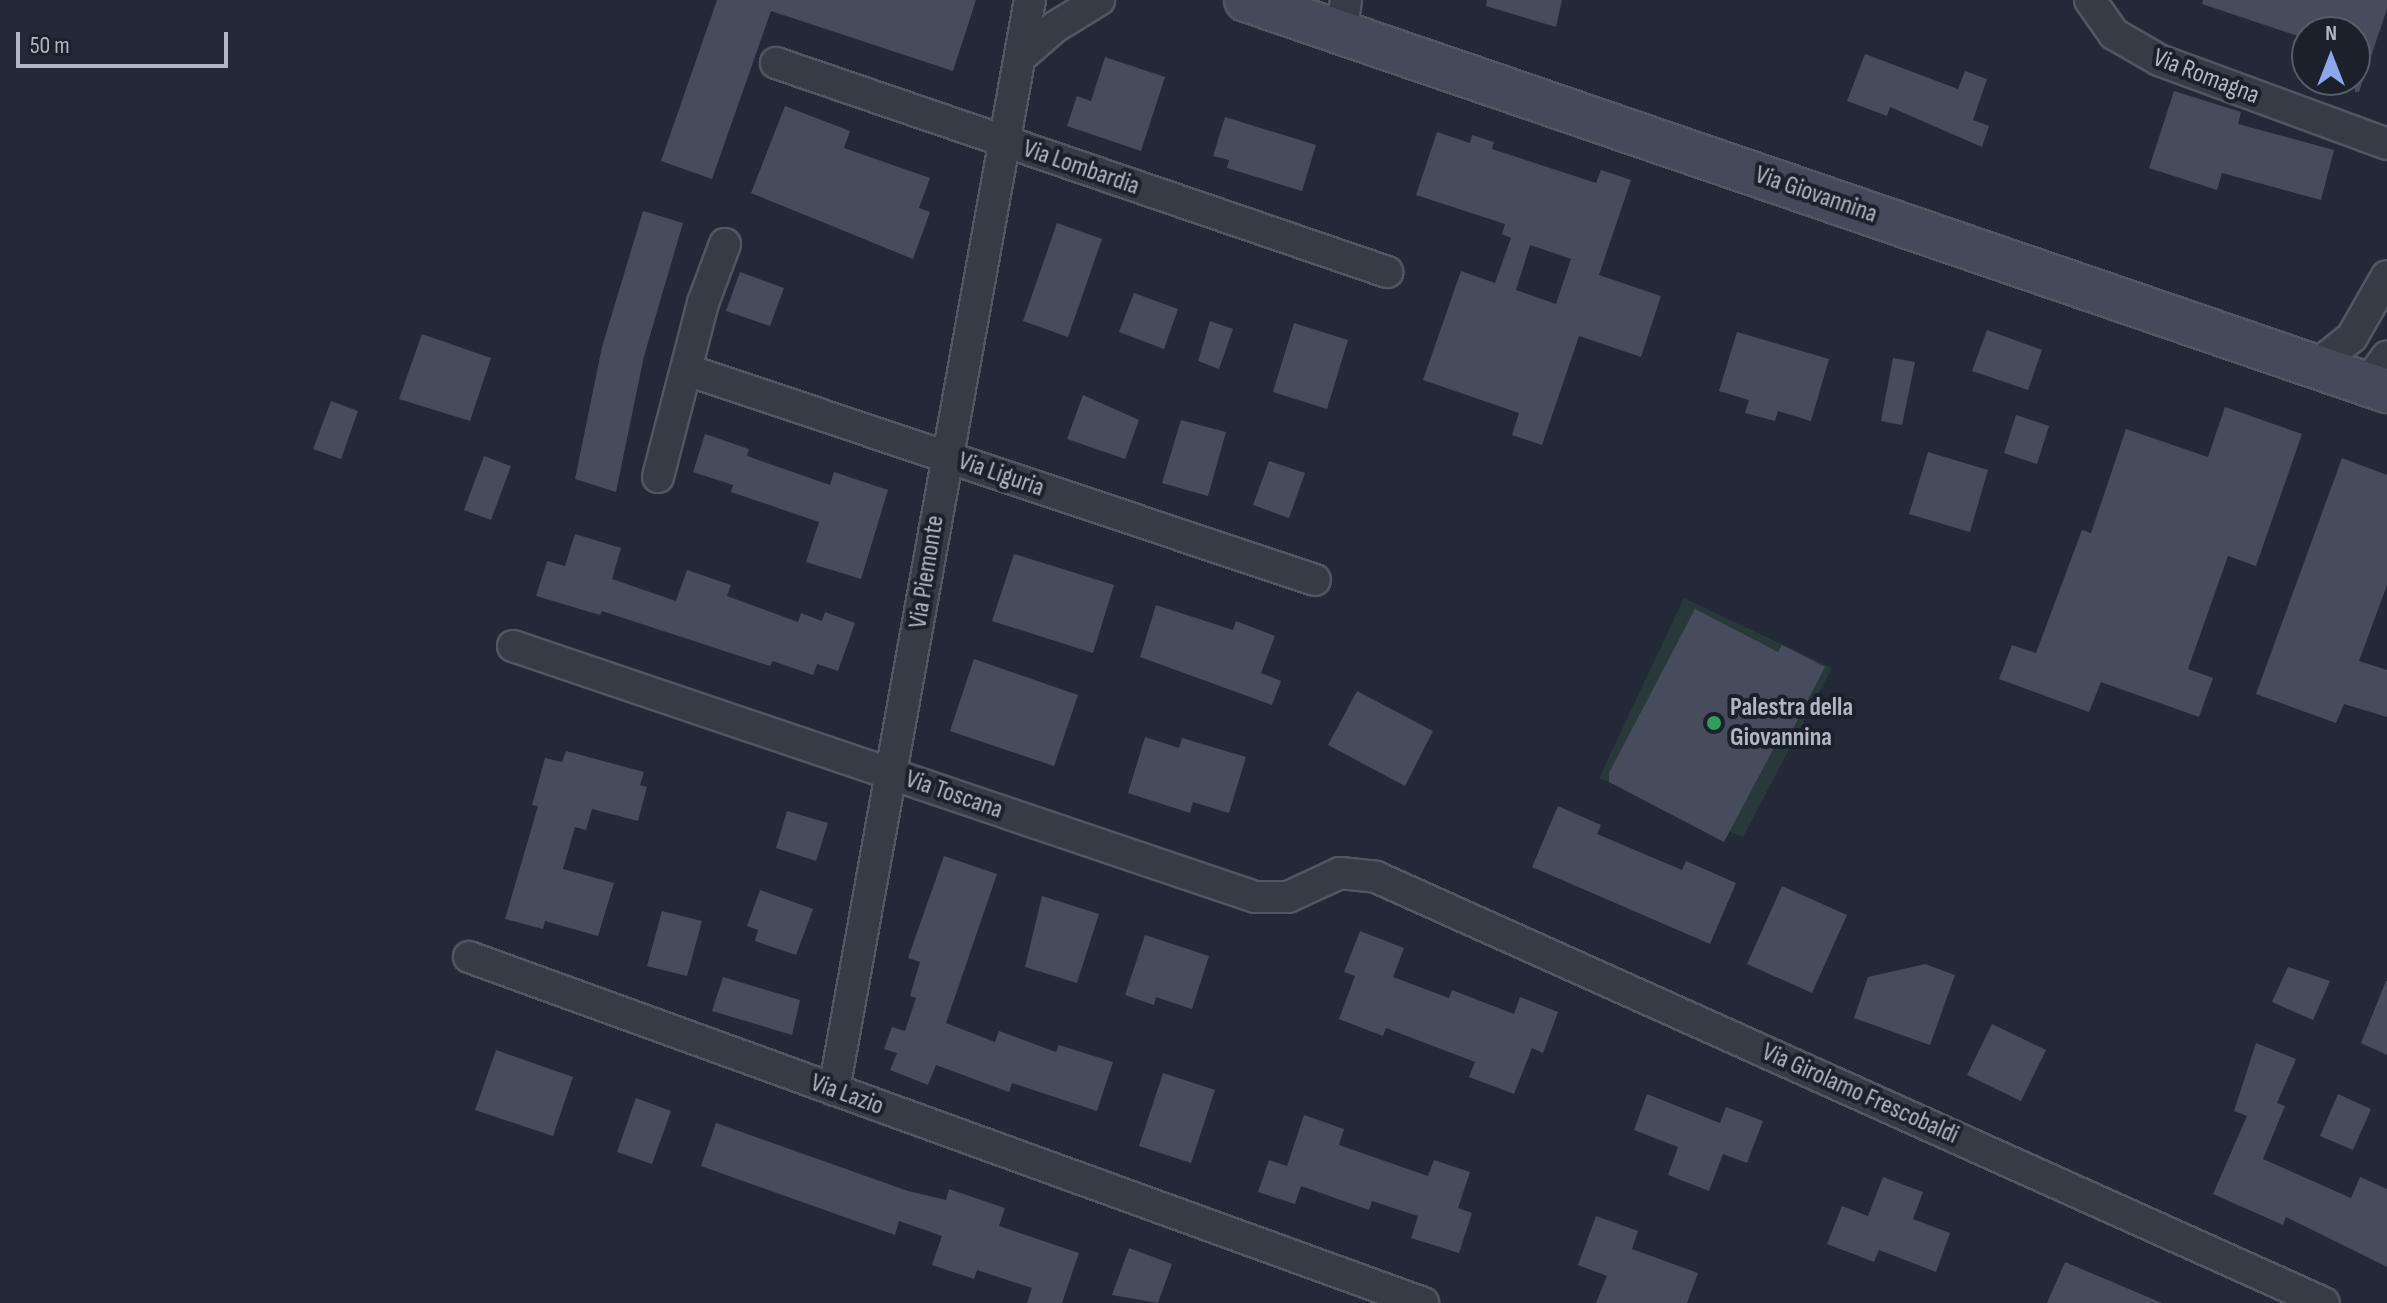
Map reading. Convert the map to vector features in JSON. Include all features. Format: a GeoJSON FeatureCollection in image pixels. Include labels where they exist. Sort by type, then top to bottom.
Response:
{"type":"FeatureCollection","features":[{"type":"Feature","properties":{"kind":"street","name":"Via Piemonte"},"geometry":{"type":"LineString","coordinates":[[834,1090],[895,775],[946,456],[1024,54],[1030,0]]}},
{"type":"Feature","properties":{"kind":"street"},"geometry":{"type":"LineString","coordinates":[[1024,54],[1075,8],[1099,0]]}},
{"type":"Feature","properties":{"kind":"street","name":"Via Giovannina"},"geometry":{"type":"LineString","coordinates":[[1246,0],[1343,16],[2316,366],[2380,377]]}},
{"type":"Feature","properties":{"kind":"street","name":"Via Romagna"},"geometry":{"type":"LineString","coordinates":[[2090,0],[2102,23],[2142,52],[2387,144]]}},
{"type":"Feature","properties":{"kind":"street","name":"Via Lombardia"},"geometry":{"type":"LineString","coordinates":[[776,63],[1387,272]]}},
{"type":"Feature","properties":{"kind":"street"},"geometry":{"type":"LineString","coordinates":[[658,477],[703,303],[725,244]]}},
{"type":"Feature","properties":{"kind":"street"},"geometry":{"type":"LineString","coordinates":[[2316,366],[2366,319],[2387,276]]}},
{"type":"Feature","properties":{"kind":"street"},"geometry":{"type":"LineString","coordinates":[[2366,319],[2380,377]]}},
{"type":"Feature","properties":{"kind":"street","name":"Via Liguria"},"geometry":{"type":"LineString","coordinates":[[687,370],[1315,580]]}},
{"type":"Feature","properties":{"kind":"street","name":"Via Toscana"},"geometry":{"type":"LineString","coordinates":[[513,646],[1255,897],[1288,897],[1329,876],[1352,872],[1395,884]]}},
{"type":"Feature","properties":{"kind":"street","name":"Via Girolamo Frescobaldi"},"geometry":{"type":"LineString","coordinates":[[1395,884],[2324,1303]]}},
{"type":"Feature","properties":{"kind":"street","name":"Via Lazio"},"geometry":{"type":"LineString","coordinates":[[469,957],[1423,1303]]}},
{"type":"Feature","properties":{"kind":"shaded area","name":"Palestra della Giovannina"},"geometry":{"type":"Polygon","coordinates":[[[1684,598],[1832,668],[1743,837],[1599,778],[1684,598]]]}},
{"type":"Feature","properties":{"kind":"building"},"geometry":{"type":"Polygon","coordinates":[[[717,0],[976,0],[953,71],[771,11],[712,179],[661,161],[717,0]]]}},
{"type":"Feature","properties":{"kind":"building"},"geometry":{"type":"Polygon","coordinates":[[[1487,0],[1562,0],[1556,27],[1486,6],[1487,0]]]}},
{"type":"Feature","properties":{"kind":"building"},"geometry":{"type":"Polygon","coordinates":[[[2203,0],[2387,0],[2387,9],[2371,56],[2371,16],[2291,16],[2291,34],[2202,4],[2203,0]]]}},
{"type":"Feature","properties":{"kind":"building"},"geometry":{"type":"Polygon","coordinates":[[[1865,54],[1958,89],[1965,71],[1987,79],[1973,120],[1989,126],[1982,147],[1890,107],[1887,116],[1847,101],[1865,54]]]}},
{"type":"Feature","properties":{"kind":"building"},"geometry":{"type":"Polygon","coordinates":[[[1105,57],[1165,77],[1141,151],[1067,126],[1077,96],[1091,101],[1105,57]]]}},
{"type":"Feature","properties":{"kind":"building"},"geometry":{"type":"Polygon","coordinates":[[[2174,91],[2241,112],[2238,124],[2334,150],[2321,200],[2222,173],[2217,190],[2149,168],[2174,91]]]}},
{"type":"Feature","properties":{"kind":"building"},"geometry":{"type":"Polygon","coordinates":[[[785,106],[850,131],[844,148],[930,178],[919,208],[930,212],[913,259],[751,193],[785,106]]]}},
{"type":"Feature","properties":{"kind":"building"},"geometry":{"type":"Polygon","coordinates":[[[1225,117],[1316,145],[1302,191],[1227,168],[1229,160],[1213,156],[1225,117]]]}},
{"type":"Feature","properties":{"kind":"building"},"geometry":{"type":"Polygon","coordinates":[[[1437,132],[1470,143],[1472,135],[1494,142],[1492,149],[1596,183],[1601,170],[1631,180],[1599,275],[1661,296],[1641,357],[1579,336],[1542,445],[1512,435],[1519,413],[1423,380],[1461,271],[1495,283],[1511,238],[1502,234],[1505,224],[1416,195],[1437,132]],[[1530,245],[1516,290],[1556,304],[1571,259],[1530,245]]]}},
{"type":"Feature","properties":{"kind":"building"},"geometry":{"type":"Polygon","coordinates":[[[643,211],[683,223],[644,356],[616,492],[575,479],[602,347],[643,211]]]}},
{"type":"Feature","properties":{"kind":"building"},"geometry":{"type":"Polygon","coordinates":[[[1057,223],[1102,239],[1068,337],[1023,321],[1057,223]]]}},
{"type":"Feature","properties":{"kind":"building"},"geometry":{"type":"Polygon","coordinates":[[[740,272],[784,288],[770,326],[726,311],[740,272]]]}},
{"type":"Feature","properties":{"kind":"building"},"geometry":{"type":"Polygon","coordinates":[[[1134,293],[1178,309],[1164,349],[1119,332],[1134,293]]]}},
{"type":"Feature","properties":{"kind":"building"},"geometry":{"type":"Polygon","coordinates":[[[1210,321],[1233,329],[1219,369],[1198,361],[1210,321]]]}},
{"type":"Feature","properties":{"kind":"building"},"geometry":{"type":"Polygon","coordinates":[[[1294,323],[1348,340],[1327,409],[1273,392],[1294,323]]]}},
{"type":"Feature","properties":{"kind":"building"},"geometry":{"type":"Polygon","coordinates":[[[1987,330],[2042,350],[2028,390],[1972,371],[1987,330]]]}},
{"type":"Feature","properties":{"kind":"building"},"geometry":{"type":"Polygon","coordinates":[[[1737,332],[1829,359],[1811,421],[1778,411],[1775,421],[1745,413],[1749,400],[1719,391],[1737,332]]]}},
{"type":"Feature","properties":{"kind":"building"},"geometry":{"type":"Polygon","coordinates":[[[422,334],[491,358],[470,421],[399,399],[422,334]]]}},
{"type":"Feature","properties":{"kind":"building"},"geometry":{"type":"Polygon","coordinates":[[[1893,358],[1915,362],[1902,425],[1881,421],[1893,358]]]}},
{"type":"Feature","properties":{"kind":"building"},"geometry":{"type":"Polygon","coordinates":[[[1083,395],[1139,420],[1125,459],[1067,439],[1083,395]]]}},
{"type":"Feature","properties":{"kind":"building"},"geometry":{"type":"Polygon","coordinates":[[[331,401],[358,411],[341,459],[313,449],[331,401]]]}},
{"type":"Feature","properties":{"kind":"building"},"geometry":{"type":"Polygon","coordinates":[[[2225,407],[2302,434],[2256,566],[2228,556],[2188,669],[2213,678],[2199,717],[2101,682],[2089,712],[1999,679],[2012,645],[2036,653],[2082,530],[2091,533],[2126,429],[2208,457],[2225,407]]]}},
{"type":"Feature","properties":{"kind":"building"},"geometry":{"type":"Polygon","coordinates":[[[2016,415],[2049,426],[2037,464],[2004,453],[2016,415]]]}},
{"type":"Feature","properties":{"kind":"building"},"geometry":{"type":"Polygon","coordinates":[[[1181,420],[1226,432],[1208,496],[1162,483],[1181,420]]]}},
{"type":"Feature","properties":{"kind":"building"},"geometry":{"type":"Polygon","coordinates":[[[705,434],[749,449],[747,456],[830,485],[834,472],[888,490],[861,579],[806,562],[819,522],[731,492],[733,485],[693,472],[705,434]]]}},
{"type":"Feature","properties":{"kind":"building"},"geometry":{"type":"Polygon","coordinates":[[[1928,452],[1988,470],[1970,532],[1909,514],[1928,452]]]}},
{"type":"Feature","properties":{"kind":"building"},"geometry":{"type":"Polygon","coordinates":[[[484,456],[511,466],[491,520],[464,510],[484,456]]]}},
{"type":"Feature","properties":{"kind":"building"},"geometry":{"type":"Polygon","coordinates":[[[2342,458],[2387,475],[2387,585],[2359,661],[2387,670],[2387,717],[2344,704],[2336,723],[2256,694],[2342,458]]]}},
{"type":"Feature","properties":{"kind":"building"},"geometry":{"type":"Polygon","coordinates":[[[1269,461],[1305,473],[1289,518],[1253,505],[1269,461]]]}},
{"type":"Feature","properties":{"kind":"building"},"geometry":{"type":"Polygon","coordinates":[[[575,534],[621,548],[612,579],[676,601],[687,570],[731,585],[727,596],[798,622],[801,613],[822,621],[825,612],[855,623],[838,671],[817,664],[813,675],[773,661],[770,666],[602,611],[600,615],[536,596],[547,561],[565,566],[575,534]]]}},
{"type":"Feature","properties":{"kind":"building"},"geometry":{"type":"Polygon","coordinates":[[[1014,554],[1114,585],[1093,653],[992,621],[1014,554]]]}},
{"type":"Feature","properties":{"kind":"building"},"geometry":{"type":"Polygon","coordinates":[[[1156,605],[1233,630],[1236,621],[1275,636],[1261,673],[1281,681],[1272,705],[1140,657],[1156,605]]]}},
{"type":"Feature","properties":{"kind":"building","name":"Palestra della Giovannina"},"geometry":{"type":"Polygon","coordinates":[[[1695,609],[1778,652],[1782,645],[1825,667],[1784,746],[1777,742],[1724,842],[1609,782],[1609,773],[1695,609]]]}},
{"type":"Feature","properties":{"kind":"building"},"geometry":{"type":"Polygon","coordinates":[[[974,659],[1078,695],[1054,766],[950,731],[974,659]]]}},
{"type":"Feature","properties":{"kind":"building"},"geometry":{"type":"Polygon","coordinates":[[[1357,691],[1433,731],[1405,786],[1328,745],[1357,691]]]}},
{"type":"Feature","properties":{"kind":"building"},"geometry":{"type":"Polygon","coordinates":[[[1145,737],[1179,748],[1182,738],[1246,757],[1229,813],[1193,802],[1190,813],[1128,793],[1145,737]]]}},
{"type":"Feature","properties":{"kind":"building"},"geometry":{"type":"Polygon","coordinates":[[[566,751],[644,772],[640,785],[647,787],[638,821],[592,809],[586,830],[575,827],[563,869],[614,883],[598,936],[545,921],[543,929],[505,919],[538,806],[532,805],[545,758],[562,762],[566,751]]]}},
{"type":"Feature","properties":{"kind":"building"},"geometry":{"type":"Polygon","coordinates":[[[1558,806],[1601,825],[1597,834],[1682,870],[1686,861],[1736,883],[1710,944],[1532,867],[1558,806]]]}},
{"type":"Feature","properties":{"kind":"building"},"geometry":{"type":"Polygon","coordinates":[[[787,811],[828,823],[816,861],[776,848],[787,811]]]}},
{"type":"Feature","properties":{"kind":"building"},"geometry":{"type":"Polygon","coordinates":[[[944,856],[997,874],[946,1023],[995,1042],[999,1031],[1056,1052],[1059,1045],[1113,1062],[1097,1111],[1012,1083],[1009,1092],[936,1065],[928,1085],[890,1070],[897,1053],[884,1049],[892,1027],[905,1031],[916,998],[910,996],[920,962],[908,958],[944,856]]]}},
{"type":"Feature","properties":{"kind":"building"},"geometry":{"type":"Polygon","coordinates":[[[1782,886],[1847,915],[1812,993],[1747,964],[1782,886]]]}},
{"type":"Feature","properties":{"kind":"building"},"geometry":{"type":"Polygon","coordinates":[[[760,890],[813,909],[796,955],[755,941],[758,930],[747,926],[760,890]]]}},
{"type":"Feature","properties":{"kind":"building"},"geometry":{"type":"Polygon","coordinates":[[[1042,896],[1099,914],[1077,983],[1025,967],[1042,896]]]}},
{"type":"Feature","properties":{"kind":"building"},"geometry":{"type":"Polygon","coordinates":[[[662,911],[702,921],[687,976],[647,966],[662,911]]]}},
{"type":"Feature","properties":{"kind":"building"},"geometry":{"type":"Polygon","coordinates":[[[1360,931],[1404,948],[1393,977],[1449,998],[1452,990],[1514,1014],[1520,997],[1558,1012],[1543,1053],[1532,1048],[1514,1094],[1469,1077],[1475,1062],[1386,1028],[1383,1036],[1339,1019],[1355,976],[1344,972],[1360,931]]]}},
{"type":"Feature","properties":{"kind":"building"},"geometry":{"type":"Polygon","coordinates":[[[1145,935],[1209,956],[1192,1009],[1156,997],[1154,1005],[1125,995],[1145,935]]]}},
{"type":"Feature","properties":{"kind":"building"},"geometry":{"type":"Polygon","coordinates":[[[1925,964],[1955,975],[1930,1045],[1854,1018],[1868,977],[1925,964]]]}},
{"type":"Feature","properties":{"kind":"building"},"geometry":{"type":"Polygon","coordinates":[[[2288,967],[2330,981],[2313,1020],[2272,1002],[2288,967]]]}},
{"type":"Feature","properties":{"kind":"building"},"geometry":{"type":"Polygon","coordinates":[[[723,977],[800,1000],[792,1035],[712,1011],[723,977]]]}},
{"type":"Feature","properties":{"kind":"building"},"geometry":{"type":"Polygon","coordinates":[[[2387,981],[2387,1055],[2361,1043],[2387,981]]]}},
{"type":"Feature","properties":{"kind":"building"},"geometry":{"type":"Polygon","coordinates":[[[1992,1024],[2046,1050],[2021,1101],[1967,1075],[1992,1024]]]}},
{"type":"Feature","properties":{"kind":"building"},"geometry":{"type":"Polygon","coordinates":[[[2256,1043],[2296,1059],[2277,1103],[2285,1106],[2263,1159],[2351,1198],[2360,1177],[2387,1189],[2387,1267],[2286,1217],[2283,1225],[2213,1194],[2247,1116],[2234,1111],[2256,1043]]]}},
{"type":"Feature","properties":{"kind":"building"},"geometry":{"type":"Polygon","coordinates":[[[496,1050],[573,1077],[553,1136],[475,1110],[496,1050]]]}},
{"type":"Feature","properties":{"kind":"building"},"geometry":{"type":"Polygon","coordinates":[[[1163,1073],[1215,1090],[1191,1163],[1139,1146],[1163,1073]]]}},
{"type":"Feature","properties":{"kind":"building"},"geometry":{"type":"Polygon","coordinates":[[[1647,1094],[1720,1123],[1726,1107],[1763,1121],[1747,1163],[1723,1154],[1709,1191],[1668,1175],[1678,1147],[1634,1130],[1647,1094]]]}},
{"type":"Feature","properties":{"kind":"building"},"geometry":{"type":"Polygon","coordinates":[[[2338,1094],[2371,1109],[2353,1150],[2320,1136],[2338,1094]]]}},
{"type":"Feature","properties":{"kind":"building"},"geometry":{"type":"Polygon","coordinates":[[[636,1098],[671,1111],[652,1164],[617,1152],[636,1098]]]}},
{"type":"Feature","properties":{"kind":"building"},"geometry":{"type":"Polygon","coordinates":[[[1304,1115],[1344,1129],[1339,1145],[1428,1176],[1434,1160],[1470,1172],[1458,1208],[1472,1213],[1459,1253],[1411,1238],[1418,1216],[1372,1201],[1369,1210],[1301,1186],[1295,1204],[1258,1192],[1269,1160],[1287,1166],[1304,1115]]]}},
{"type":"Feature","properties":{"kind":"building"},"geometry":{"type":"Polygon","coordinates":[[[716,1123],[908,1191],[946,1200],[949,1189],[1005,1208],[999,1226],[1079,1253],[1062,1303],[1027,1303],[1032,1288],[977,1270],[974,1279],[932,1265],[942,1236],[899,1221],[895,1235],[701,1166],[716,1123]]]}},
{"type":"Feature","properties":{"kind":"building"},"geometry":{"type":"Polygon","coordinates":[[[1883,1177],[1923,1192],[1913,1219],[1950,1233],[1936,1272],[1879,1250],[1874,1262],[1827,1244],[1842,1206],[1868,1216],[1883,1177]]]}},
{"type":"Feature","properties":{"kind":"building"},"geometry":{"type":"Polygon","coordinates":[[[1596,1216],[1638,1231],[1632,1249],[1698,1273],[1687,1303],[1596,1303],[1607,1276],[1578,1265],[1596,1216]]]}},
{"type":"Feature","properties":{"kind":"building"},"geometry":{"type":"Polygon","coordinates":[[[1129,1248],[1172,1264],[1158,1303],[1112,1295],[1129,1248]]]}},
{"type":"Feature","properties":{"kind":"building"},"geometry":{"type":"Polygon","coordinates":[[[2065,1262],[2162,1303],[2047,1303],[2065,1262]]]}},
{"type":"Feature","properties":{"kind":"place","name":"Palestra della Giovannina"},"geometry":{"type":"Point","coordinates":[1714,723]}}]}
